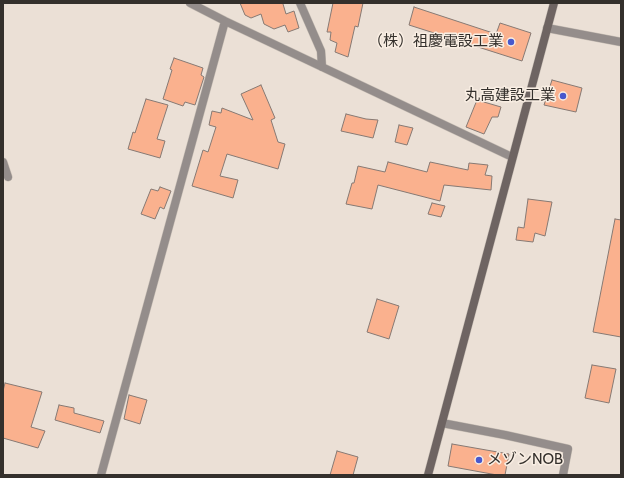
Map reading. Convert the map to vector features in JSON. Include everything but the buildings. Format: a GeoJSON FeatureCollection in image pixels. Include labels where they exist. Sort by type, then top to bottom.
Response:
{"type":"FeatureCollection","features":[{"type":"Feature","properties":{"kind":"street"},"geometry":{"type":"LineString","coordinates":[[190,3],[512,157]]}},
{"type":"Feature","properties":{"kind":"street"},"geometry":{"type":"LineString","coordinates":[[300,3],[321,51],[322,67]]}},
{"type":"Feature","properties":{"kind":"street"},"geometry":{"type":"LineString","coordinates":[[428,475],[554,3]]}},
{"type":"Feature","properties":{"kind":"street"},"geometry":{"type":"LineString","coordinates":[[101,475],[225,21]]}},
{"type":"Feature","properties":{"kind":"street"},"geometry":{"type":"LineString","coordinates":[[547,28],[621,42]]}},
{"type":"Feature","properties":{"kind":"street"},"geometry":{"type":"LineString","coordinates":[[3,162],[8,177]]}},
{"type":"Feature","properties":{"kind":"street"},"geometry":{"type":"LineString","coordinates":[[442,423],[568,449],[563,475]]}},
{"type":"Feature","properties":{"kind":"place","name":"（株）祖慶電設工業"},"geometry":{"type":"Point","coordinates":[511,42]}},
{"type":"Feature","properties":{"kind":"place","name":"丸高建設工業"},"geometry":{"type":"Point","coordinates":[563,96]}},
{"type":"Feature","properties":{"kind":"place","name":"メゾンNOB"},"geometry":{"type":"Point","coordinates":[479,460]}}]}
